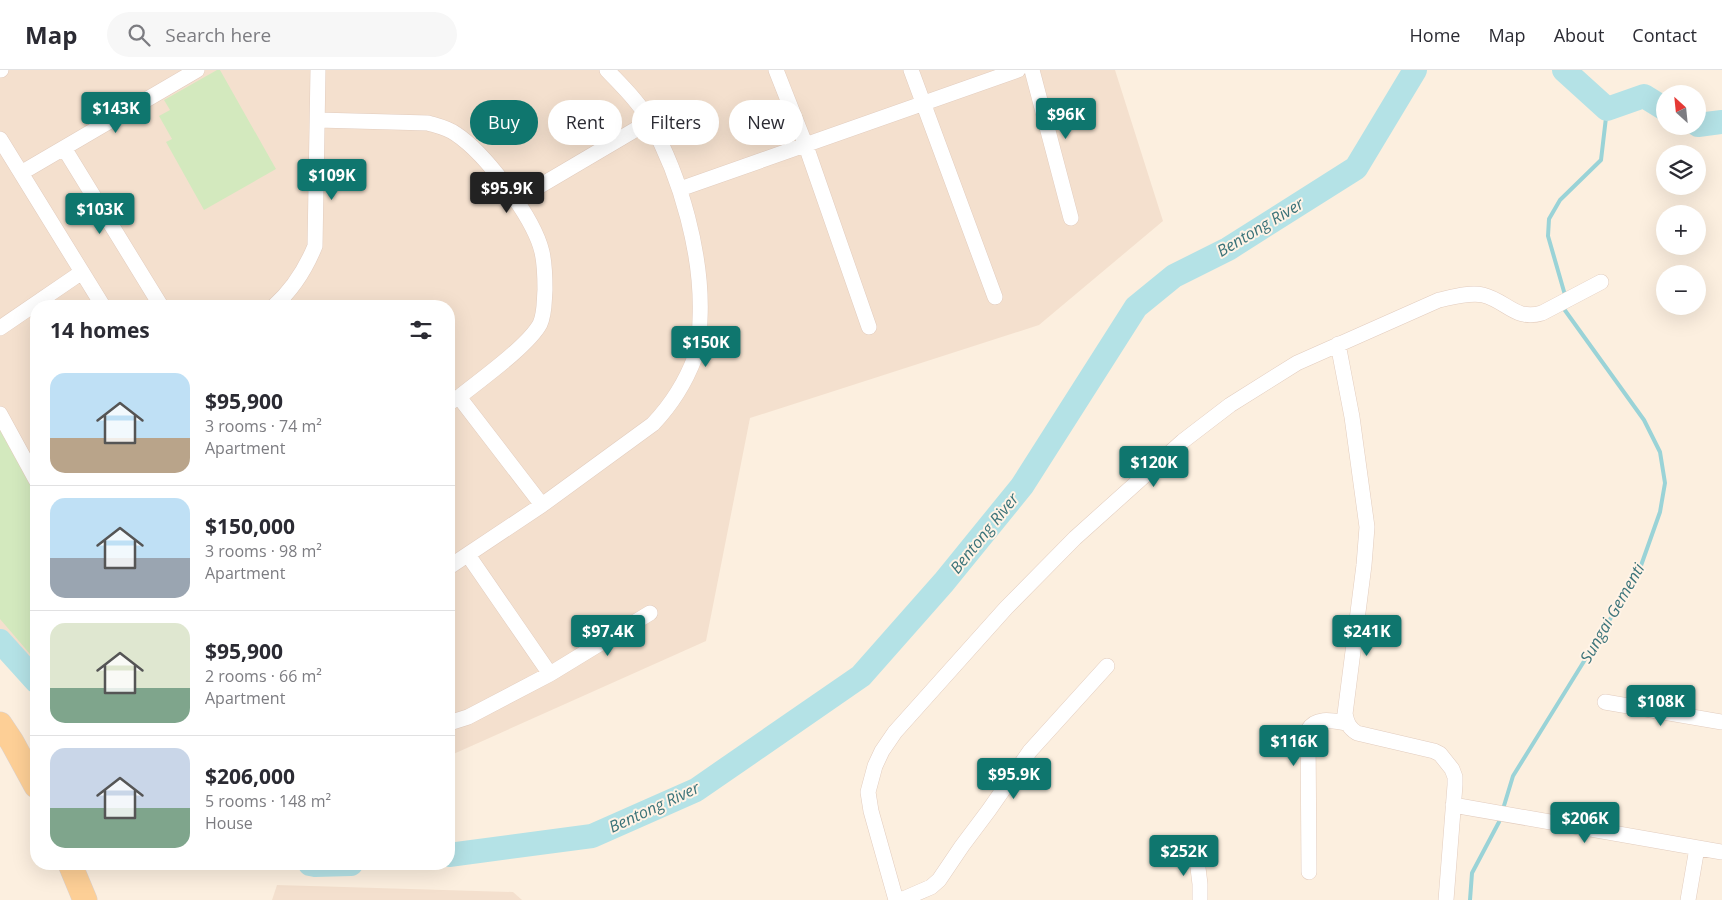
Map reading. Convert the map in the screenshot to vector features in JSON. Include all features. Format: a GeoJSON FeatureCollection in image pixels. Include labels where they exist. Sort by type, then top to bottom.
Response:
{"type":"FeatureCollection","features":[{"type":"Feature","properties":{"kind":"main road"},"geometry":{"type":"LineString","coordinates":[[4,738],[30,777]]}},
{"type":"Feature","properties":{"kind":"main road"},"geometry":{"type":"LineString","coordinates":[[72,870],[85,900]]}},
{"type":"Feature","properties":{"kind":"street"},"geometry":{"type":"LineString","coordinates":[[281,300],[308,263],[315,246],[318,70]]}},
{"type":"Feature","properties":{"kind":"street"},"geometry":{"type":"LineString","coordinates":[[606,70],[634,100]]}},
{"type":"Feature","properties":{"kind":"street"},"geometry":{"type":"LineString","coordinates":[[776,70],[806,146],[869,327]]}},
{"type":"Feature","properties":{"kind":"street"},"geometry":{"type":"LineString","coordinates":[[911,70],[995,297]]}},
{"type":"Feature","properties":{"kind":"street"},"geometry":{"type":"LineString","coordinates":[[680,189],[1018,70]]}},
{"type":"Feature","properties":{"kind":"street"},"geometry":{"type":"LineString","coordinates":[[1032,70],[1071,218]]}},
{"type":"Feature","properties":{"kind":"street"},"geometry":{"type":"LineString","coordinates":[[21,173],[188,72]]}},
{"type":"Feature","properties":{"kind":"street"},"geometry":{"type":"LineString","coordinates":[[318,120],[428,123],[442,127],[456,134],[480,154],[516,200],[531,225],[542,251],[545,270],[543,314],[533,334],[455,399]]}},
{"type":"Feature","properties":{"kind":"street"},"geometry":{"type":"LineString","coordinates":[[516,200],[632,132]]}},
{"type":"Feature","properties":{"kind":"street"},"geometry":{"type":"LineString","coordinates":[[0,139],[100,300]]}},
{"type":"Feature","properties":{"kind":"street"},"geometry":{"type":"LineString","coordinates":[[455,563],[542,504],[653,424],[679,390],[696,356],[700,332],[700,272],[680,189],[661,145]]}},
{"type":"Feature","properties":{"kind":"street"},"geometry":{"type":"LineString","coordinates":[[64,148],[157,300]]}},
{"type":"Feature","properties":{"kind":"street"},"geometry":{"type":"LineString","coordinates":[[41,300],[82,272]]}},
{"type":"Feature","properties":{"kind":"street"},"geometry":{"type":"LineString","coordinates":[[896,900],[871,811],[868,792],[875,766],[882,751],[895,732],[1006,608],[1075,538],[1183,441],[1230,405],[1298,363],[1439,300],[1482,295],[1501,302],[1524,316],[1533,316],[1542,314],[1600,282]]}},
{"type":"Feature","properties":{"kind":"street"},"geometry":{"type":"LineString","coordinates":[[0,328],[30,308]]}},
{"type":"Feature","properties":{"kind":"street"},"geometry":{"type":"LineString","coordinates":[[1338,344],[1352,417],[1367,527],[1344,714],[1347,723],[1357,733],[1434,751],[1449,763],[1455,777],[1446,900]]}},
{"type":"Feature","properties":{"kind":"street"},"geometry":{"type":"LineString","coordinates":[[455,401],[542,504]]}},
{"type":"Feature","properties":{"kind":"street"},"geometry":{"type":"LineString","coordinates":[[0,414],[30,469]]}},
{"type":"Feature","properties":{"kind":"street"},"geometry":{"type":"LineString","coordinates":[[468,555],[550,674]]}},
{"type":"Feature","properties":{"kind":"street"},"geometry":{"type":"LineString","coordinates":[[455,721],[468,717],[550,674],[650,613]]}},
{"type":"Feature","properties":{"kind":"street"},"geometry":{"type":"LineString","coordinates":[[901,900],[931,887],[939,880],[1030,751],[1106,666]]}},
{"type":"Feature","properties":{"kind":"street"},"geometry":{"type":"LineString","coordinates":[[1605,702],[1722,722]]}},
{"type":"Feature","properties":{"kind":"street"},"geometry":{"type":"LineString","coordinates":[[1310,872],[1308,730],[1316,722],[1347,723]]}},
{"type":"Feature","properties":{"kind":"street"},"geometry":{"type":"LineString","coordinates":[[1453,805],[1722,852]]}},
{"type":"Feature","properties":{"kind":"street"},"geometry":{"type":"LineString","coordinates":[[1688,900],[1697,848]]}},
{"type":"Feature","properties":{"kind":"street"},"geometry":{"type":"LineString","coordinates":[[1196,852],[1200,900]]}},
{"type":"Feature","properties":{"kind":"shaded area"},"geometry":{"type":"Polygon","coordinates":[[[0,70],[1115,70],[1163,221],[1039,325],[750,418],[706,641],[455,753],[455,300],[30,300],[30,661],[0,629],[0,70]]]}},
{"type":"Feature","properties":{"kind":"shaded area"},"geometry":{"type":"Polygon","coordinates":[[[277,885],[513,892],[522,900],[272,900],[277,885]]]}},
{"type":"Feature","properties":{"kind":"green space"},"geometry":{"type":"Polygon","coordinates":[[[220,70],[276,169],[204,210],[166,142],[172,139],[159,116],[170,110],[164,100],[220,70]]]}},
{"type":"Feature","properties":{"kind":"green space"},"geometry":{"type":"Polygon","coordinates":[[[0,427],[30,484],[30,654],[0,619],[0,427]]]}},
{"type":"Feature","properties":{"kind":"waterway","name":"Bentong River"},"geometry":{"type":"LineString","coordinates":[[455,854],[592,836],[696,790],[861,676],[944,582],[1022,486],[1136,307],[1174,276],[1228,249],[1356,168],[1415,70]]}},
{"type":"Feature","properties":{"kind":"waterway","name":"Bentong River"},"geometry":{"type":"LineString","coordinates":[[1564,70],[1607,109],[1644,96],[1656,103]]}},
{"type":"Feature","properties":{"kind":"waterway"},"geometry":{"type":"LineString","coordinates":[[1565,295],[1548,236],[1549,219],[1560,200],[1601,160],[1607,109]]}},
{"type":"Feature","properties":{"kind":"waterway","name":"Bentong River"},"geometry":{"type":"LineString","coordinates":[[1706,124],[1722,122]]}},
{"type":"Feature","properties":{"kind":"waterway","name":"Sungai Gementi"},"geometry":{"type":"LineString","coordinates":[[1503,809],[1513,776],[1638,574],[1660,512],[1665,483],[1660,452],[1644,420],[1564,309]]}},
{"type":"Feature","properties":{"kind":"waterway","name":"Bentong River"},"geometry":{"type":"LineString","coordinates":[[0,641],[30,674]]}},
{"type":"Feature","properties":{"kind":"waterway","name":"Sungai Gementi"},"geometry":{"type":"LineString","coordinates":[[1470,900],[1472,873],[1499,822]]}}]}
